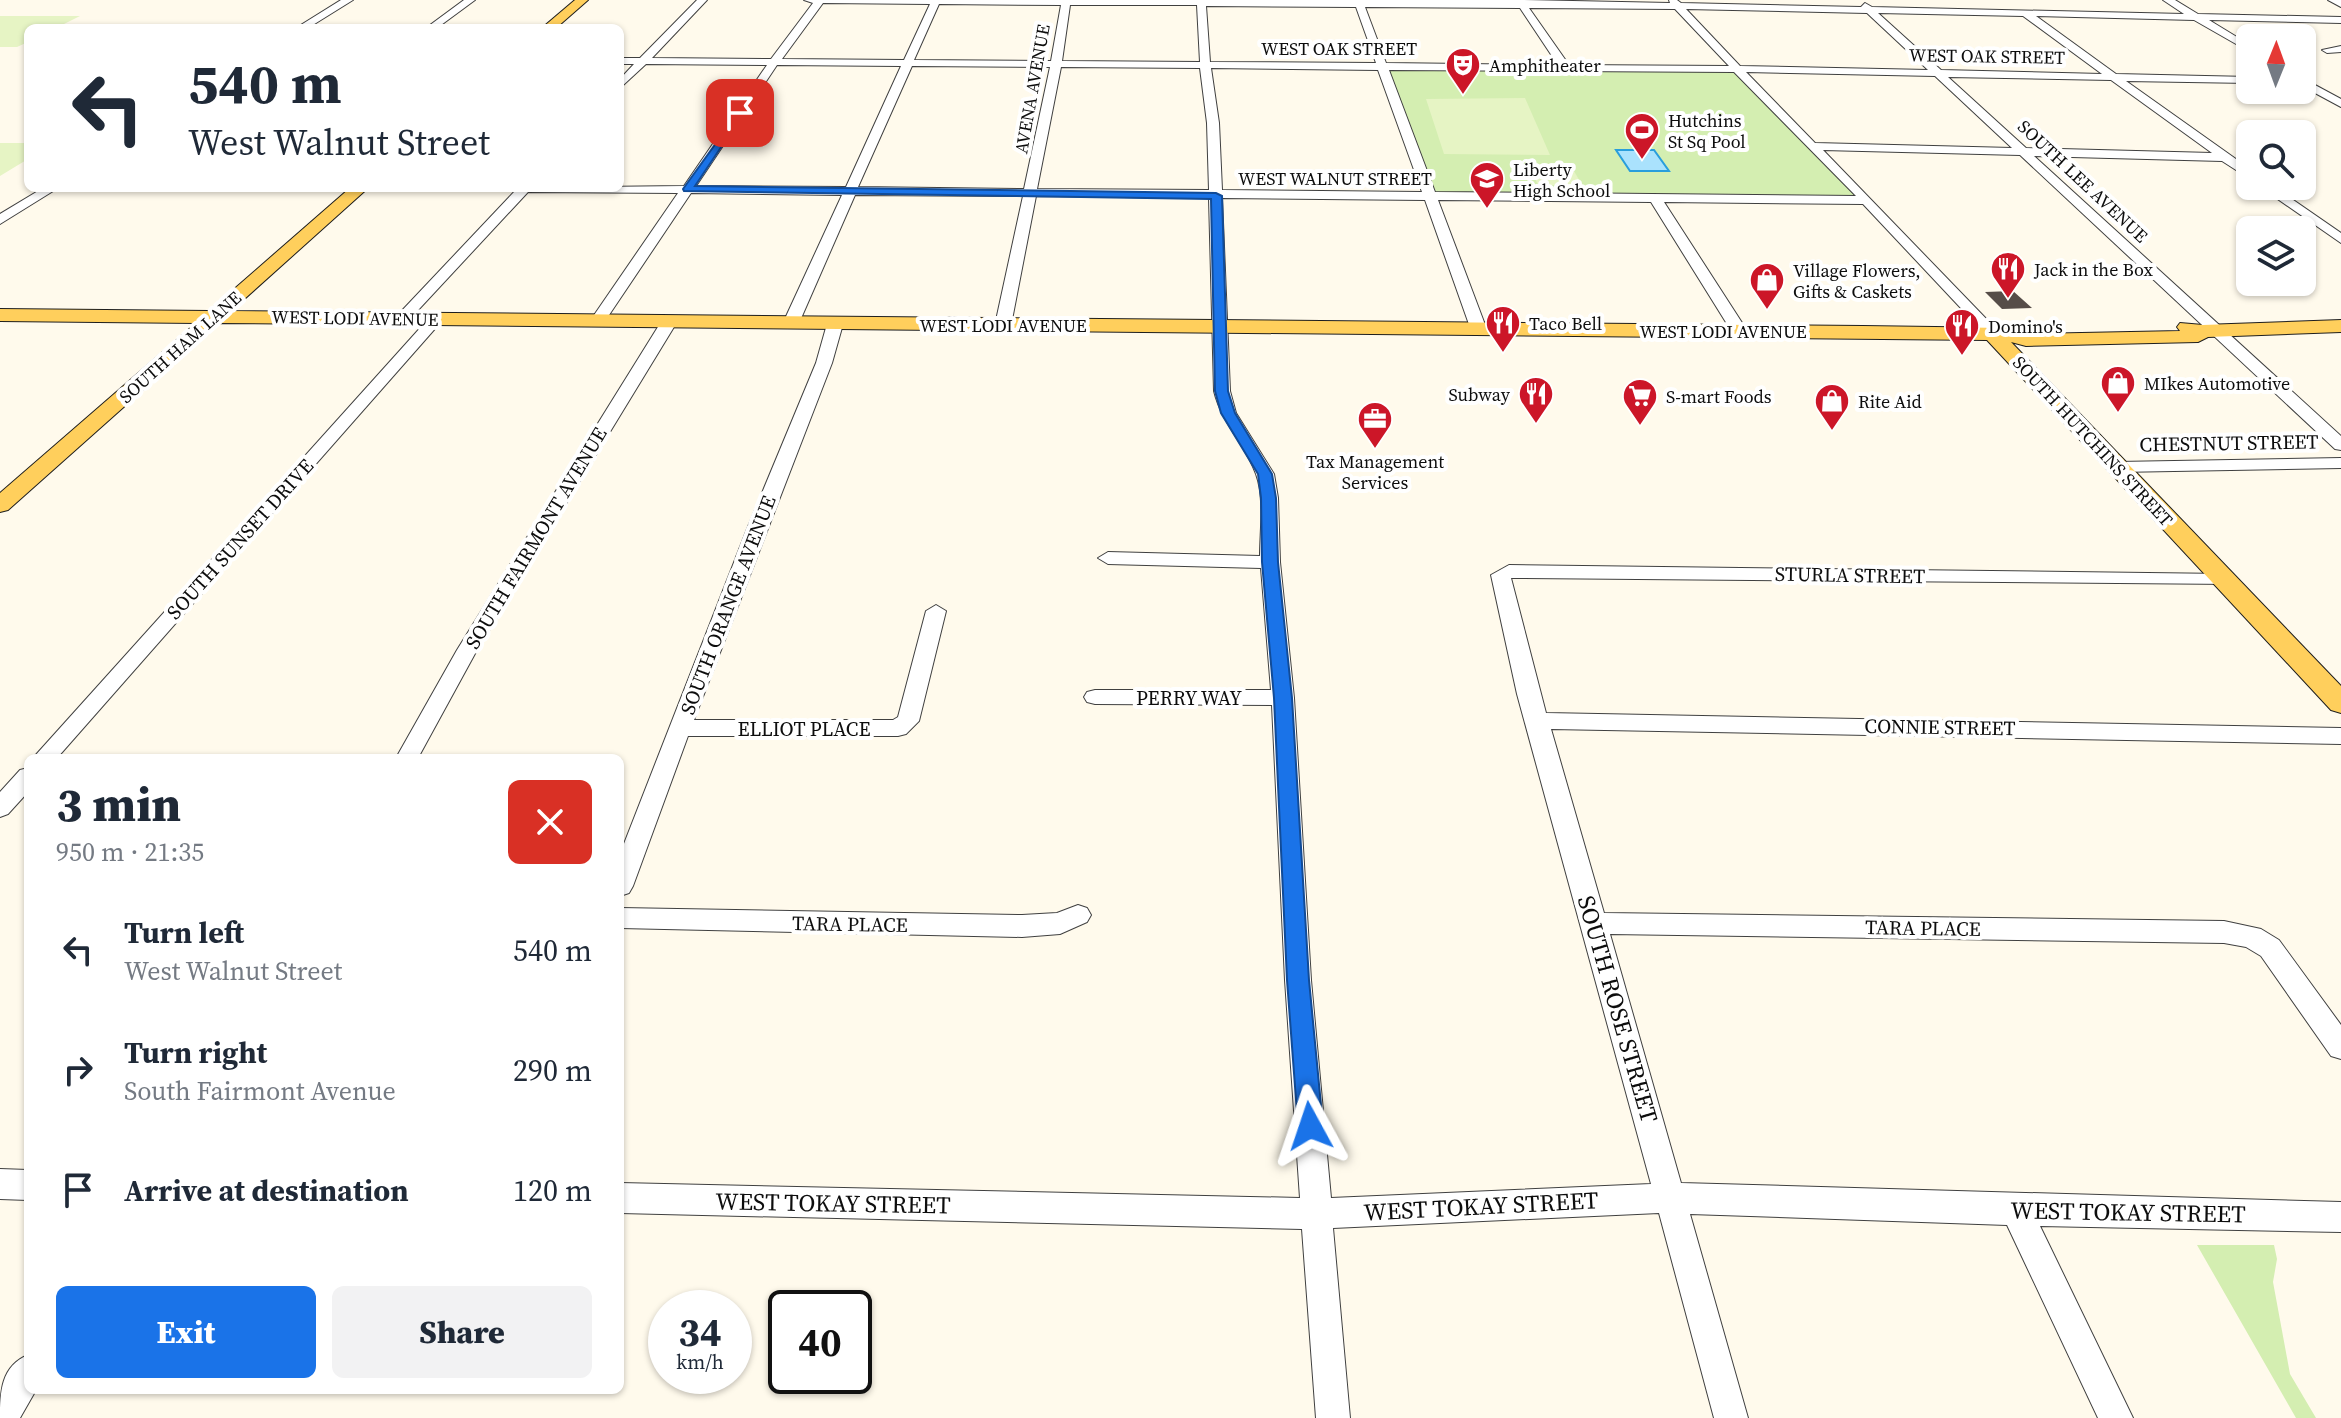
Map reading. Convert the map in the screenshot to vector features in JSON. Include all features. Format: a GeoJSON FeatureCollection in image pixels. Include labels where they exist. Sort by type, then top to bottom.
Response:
{"type":"FeatureCollection","features":[{"type":"Feature","properties":{"kind":"main road"},"geometry":{"type":"LineString","coordinates":[[553,24],[582,0]]}},
{"type":"Feature","properties":{"kind":"main road","name":"SOUTH HAM LANE"},"geometry":{"type":"LineString","coordinates":[[0,505],[355,192]]}},
{"type":"Feature","properties":{"kind":"main road","name":"WEST LODI AVENUE"},"geometry":{"type":"LineString","coordinates":[[0,315],[2000,334],[2026,340],[2198,336],[2210,331],[2341,326]]}},
{"type":"Feature","properties":{"kind":"main road","name":"SOUTH HUTCHINS STREET"},"geometry":{"type":"LineString","coordinates":[[2000,334],[2117,467],[2341,703]]}},
{"type":"Feature","properties":{"kind":"street"},"geometry":{"type":"LineString","coordinates":[[308,24],[348,0]]}},
{"type":"Feature","properties":{"kind":"street"},"geometry":{"type":"LineString","coordinates":[[437,24],[470,0]]}},
{"type":"Feature","properties":{"kind":"street"},"geometry":{"type":"LineString","coordinates":[[624,81],[702,0]]}},
{"type":"Feature","properties":{"kind":"street"},"geometry":{"type":"LineString","coordinates":[[809,0],[1675,3],[2341,20]]}},
{"type":"Feature","properties":{"kind":"street"},"geometry":{"type":"LineString","coordinates":[[598,321],[774,62],[820,0]]}},
{"type":"Feature","properties":{"kind":"street"},"geometry":{"type":"LineString","coordinates":[[791,323],[935,0]]}},
{"type":"Feature","properties":{"kind":"street","name":"SOUTH LEE AVENUE"},"geometry":{"type":"LineString","coordinates":[[1858,0],[2210,331],[2341,445]]}},
{"type":"Feature","properties":{"kind":"street"},"geometry":{"type":"LineString","coordinates":[[2168,0],[2236,41]]}},
{"type":"Feature","properties":{"kind":"street"},"geometry":{"type":"LineString","coordinates":[[2333,0],[2341,4]]}},
{"type":"Feature","properties":{"kind":"street","name":"AVENA AVENUE"},"geometry":{"type":"LineString","coordinates":[[1003,325],[1066,1]]}},
{"type":"Feature","properties":{"kind":"street"},"geometry":{"type":"LineString","coordinates":[[1359,2],[1433,197],[1479,330]]}},
{"type":"Feature","properties":{"kind":"street"},"geometry":{"type":"LineString","coordinates":[[1521,2],[1566,68]]}},
{"type":"Feature","properties":{"kind":"street"},"geometry":{"type":"LineString","coordinates":[[1201,3],[1213,123],[1222,391],[1228,413],[1265,474],[1283,698],[1298,980],[1333,1418]]}},
{"type":"Feature","properties":{"kind":"street","name":"SOUTH HUTCHINS STREET"},"geometry":{"type":"LineString","coordinates":[[1675,3],[1811,146],[2000,334]]}},
{"type":"Feature","properties":{"kind":"street"},"geometry":{"type":"LineString","coordinates":[[2026,14],[2236,164]]}},
{"type":"Feature","properties":{"kind":"street"},"geometry":{"type":"LineString","coordinates":[[2327,50],[2341,49]]}},
{"type":"Feature","properties":{"kind":"street","name":"WEST OAK STREET"},"geometry":{"type":"LineString","coordinates":[[624,61],[1738,69],[2236,80]]}},
{"type":"Feature","properties":{"kind":"street"},"geometry":{"type":"LineString","coordinates":[[2316,81],[2333,82]]}},
{"type":"Feature","properties":{"kind":"street"},"geometry":{"type":"LineString","coordinates":[[2316,89],[2341,104]]}},
{"type":"Feature","properties":{"kind":"street"},"geometry":{"type":"LineString","coordinates":[[1811,146],[2227,157]]}},
{"type":"Feature","properties":{"kind":"street","name":"WEST WALNUT STREET"},"geometry":{"type":"LineString","coordinates":[[624,189],[1866,200]]}},
{"type":"Feature","properties":{"kind":"street"},"geometry":{"type":"LineString","coordinates":[[0,220],[46,192]]}},
{"type":"Feature","properties":{"kind":"street"},"geometry":{"type":"LineString","coordinates":[[402,319],[521,192]]}},
{"type":"Feature","properties":{"kind":"street"},"geometry":{"type":"LineString","coordinates":[[1656,199],[1740,332]]}},
{"type":"Feature","properties":{"kind":"street"},"geometry":{"type":"LineString","coordinates":[[2285,200],[2341,239]]}},
{"type":"Feature","properties":{"kind":"street","name":"SOUTH SUNSET DRIVE"},"geometry":{"type":"LineString","coordinates":[[48,754],[435,320]]}},
{"type":"Feature","properties":{"kind":"street","name":"SOUTH FAIRMONT AVENUE"},"geometry":{"type":"LineString","coordinates":[[409,754],[475,637],[669,322]]}},
{"type":"Feature","properties":{"kind":"street","name":"SOUTH ORANGE AVENUE"},"geometry":{"type":"LineString","coordinates":[[624,875],[756,529],[824,363],[835,324]]}},
{"type":"Feature","properties":{"kind":"street","name":"CHESTNUT STREET"},"geometry":{"type":"LineString","coordinates":[[2117,467],[2341,463]]}},
{"type":"Feature","properties":{"kind":"street"},"geometry":{"type":"LineString","coordinates":[[1108,558],[1270,562]]}},
{"type":"Feature","properties":{"kind":"street","name":"STURLA STREET"},"geometry":{"type":"LineString","coordinates":[[1505,600],[1501,575],[1509,571],[2225,580]]}},
{"type":"Feature","properties":{"kind":"street","name":"SOUTH ROSE STREET"},"geometry":{"type":"LineString","coordinates":[[1505,600],[1528,694],[1731,1418]]}},
{"type":"Feature","properties":{"kind":"street","name":"ELLIOT PLACE"},"geometry":{"type":"LineString","coordinates":[[680,728],[898,728],[908,721],[936,611]]}},
{"type":"Feature","properties":{"kind":"street","name":"PERRY WAY"},"geometry":{"type":"LineString","coordinates":[[1095,697],[1283,698]]}},
{"type":"Feature","properties":{"kind":"street","name":"CONNIE STREET"},"geometry":{"type":"LineString","coordinates":[[1538,721],[2341,736]]}},
{"type":"Feature","properties":{"kind":"street"},"geometry":{"type":"LineString","coordinates":[[0,808],[24,781]]}},
{"type":"Feature","properties":{"kind":"street","name":"TARA PLACE"},"geometry":{"type":"LineString","coordinates":[[624,918],[1022,926],[1060,923],[1078,915]]}},
{"type":"Feature","properties":{"kind":"street","name":"TARA PLACE"},"geometry":{"type":"LineString","coordinates":[[1593,923],[2208,932],[2252,937],[2270,948],[2341,1047]]}},
{"type":"Feature","properties":{"kind":"street"},"geometry":{"type":"LineString","coordinates":[[0,1184],[24,1185]]}},
{"type":"Feature","properties":{"kind":"street","name":"WEST TOKAY STREET"},"geometry":{"type":"LineString","coordinates":[[624,1198],[1318,1214],[1671,1198],[2341,1217]]}},
{"type":"Feature","properties":{"kind":"street"},"geometry":{"type":"LineString","coordinates":[[2016,1210],[2116,1418]]}},
{"type":"Feature","properties":{"kind":"street"},"geometry":{"type":"LineString","coordinates":[[0,1418],[24,1379]]}},
{"type":"Feature","properties":{"kind":"green space"},"geometry":{"type":"Polygon","coordinates":[[[0,16],[80,16],[64,24],[24,24],[24,44],[0,47],[0,16]]]}},
{"type":"Feature","properties":{"kind":"green space"},"geometry":{"type":"Polygon","coordinates":[[[1383,67],[1738,69],[1866,200],[1433,197],[1383,67]]]}},
{"type":"Feature","properties":{"kind":"green space"},"geometry":{"type":"Polygon","coordinates":[[[1525,98],[1550,155],[1444,154],[1426,99],[1525,98]]]}},
{"type":"Feature","properties":{"kind":"green space"},"geometry":{"type":"Polygon","coordinates":[[[0,143],[24,143],[24,161],[0,176],[0,143]]]}},
{"type":"Feature","properties":{"kind":"green space"},"geometry":{"type":"Polygon","coordinates":[[[1531,170],[1574,171],[1582,185],[1538,185],[1531,170]]]}},
{"type":"Feature","properties":{"kind":"green space"},"geometry":{"type":"Polygon","coordinates":[[[2197,1245],[2274,1245],[2277,1259],[2273,1282],[2290,1374],[2316,1418],[2296,1418],[2197,1245]]]}},
{"type":"Feature","properties":{"kind":"water","name":"Hutchins St Sq Pool"},"geometry":{"type":"Polygon","coordinates":[[[1616,150],[1654,150],[1669,171],[1630,171],[1616,150]]]}},
{"type":"Feature","properties":{"kind":"building","name":"Jack in the Box"},"geometry":{"type":"Polygon","coordinates":[[[2013,291],[2032,308],[2002,309],[1985,292],[2013,291]]]}},
{"type":"Feature","properties":{"kind":"place","name":"Amphitheater"},"geometry":{"type":"Point","coordinates":[1463,96]}},
{"type":"Feature","properties":{"kind":"place","name":"Hutchins St Sq Pool"},"geometry":{"type":"Point","coordinates":[1642,161]}},
{"type":"Feature","properties":{"kind":"place","name":"Liberty High School"},"geometry":{"type":"Point","coordinates":[1487,210]}},
{"type":"Feature","properties":{"kind":"place","name":"Jack in the Box"},"geometry":{"type":"Point","coordinates":[2008,300]}},
{"type":"Feature","properties":{"kind":"place","name":"Village Flowers, Gifts & Caskets"},"geometry":{"type":"Point","coordinates":[1767,311]}},
{"type":"Feature","properties":{"kind":"place","name":"Taco Bell"},"geometry":{"type":"Point","coordinates":[1503,354]}},
{"type":"Feature","properties":{"kind":"place","name":"Domino's"},"geometry":{"type":"Point","coordinates":[1962,357]}},
{"type":"Feature","properties":{"kind":"place","name":"MIkes Automotive"},"geometry":{"type":"Point","coordinates":[2118,414]}},
{"type":"Feature","properties":{"kind":"place","name":"Subway"},"geometry":{"type":"Point","coordinates":[1536,425]}},
{"type":"Feature","properties":{"kind":"place","name":"S-mart Foods"},"geometry":{"type":"Point","coordinates":[1640,427]}},
{"type":"Feature","properties":{"kind":"place","name":"Rite Aid"},"geometry":{"type":"Point","coordinates":[1832,432]}},
{"type":"Feature","properties":{"kind":"place","name":"Tax Management Services"},"geometry":{"type":"Point","coordinates":[1375,450]}},
{"type":"Feature","properties":{"kind":"route"},"geometry":{"type":"LineString","coordinates":[[740,113],[688,189],[1216,196],[1222,391],[1228,413],[1265,474],[1269,498],[1270,562],[1283,698],[1298,980],[1310,1126]]}}]}
